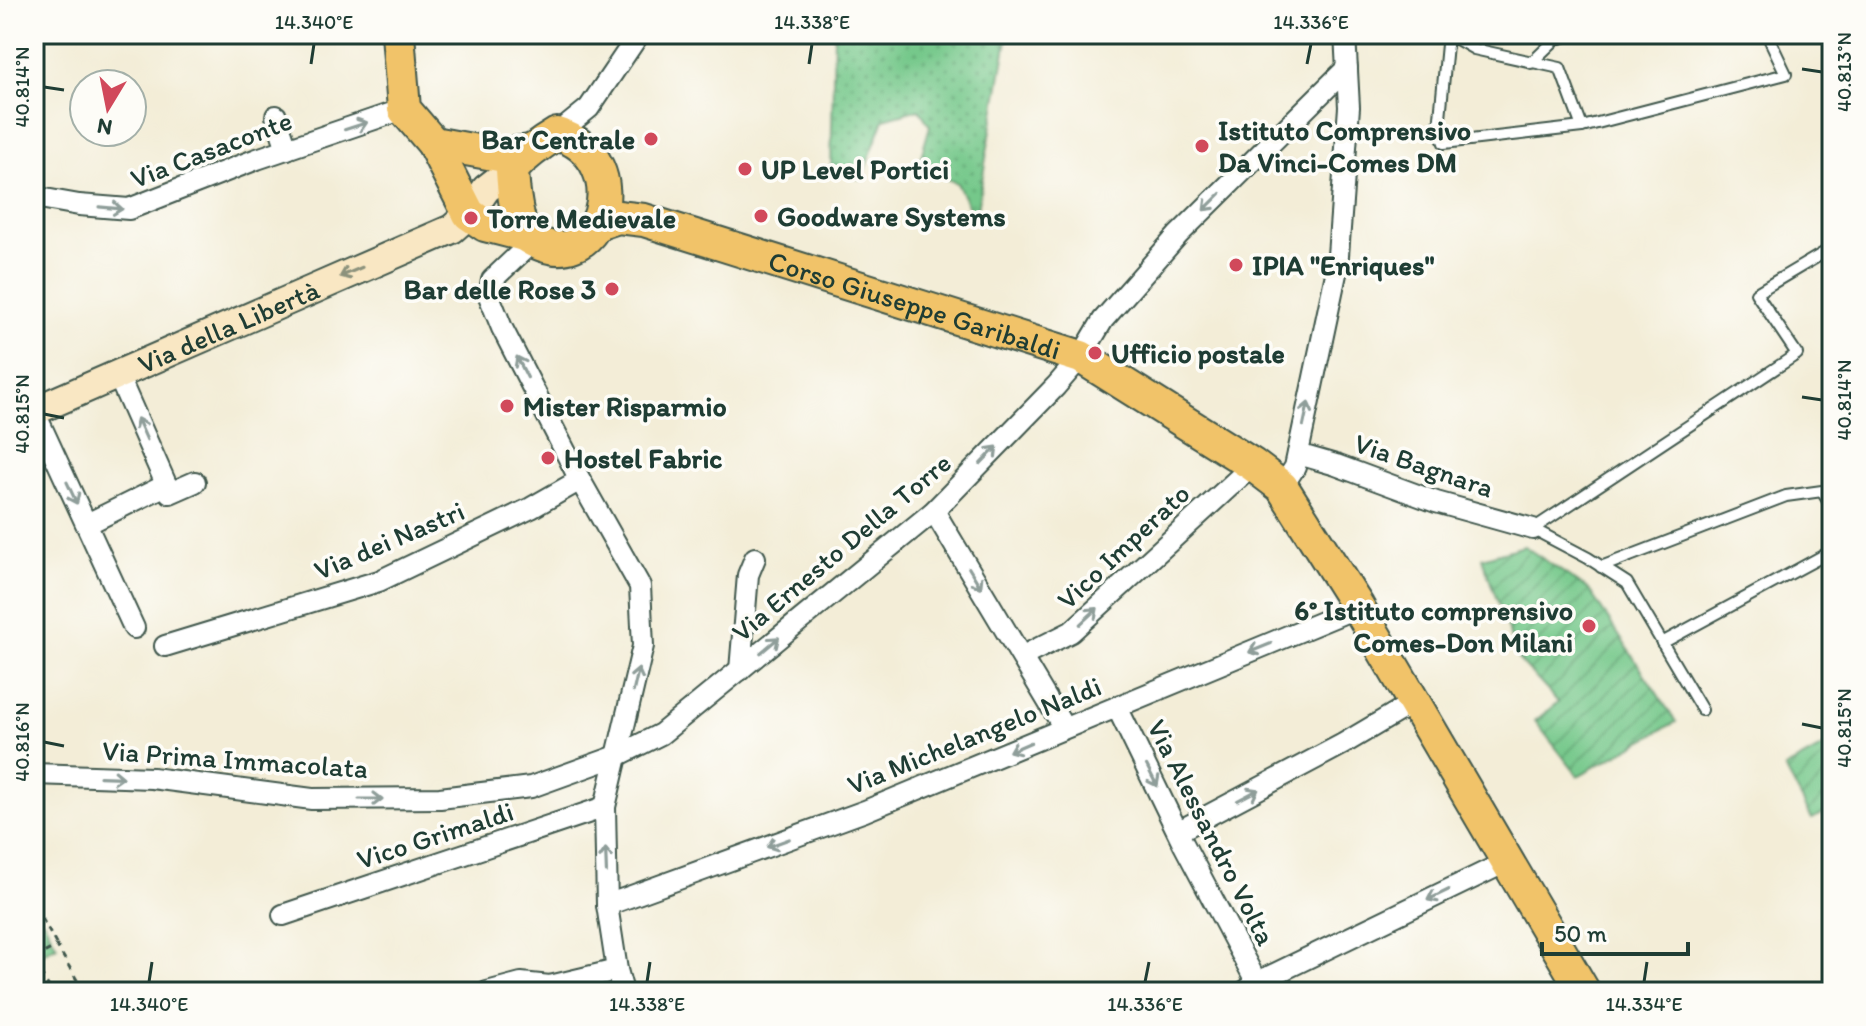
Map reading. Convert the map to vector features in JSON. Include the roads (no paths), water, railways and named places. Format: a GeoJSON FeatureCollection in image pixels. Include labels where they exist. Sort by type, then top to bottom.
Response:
{"type":"FeatureCollection","features":[{"type":"Feature","properties":{"kind":"main road"},"geometry":{"type":"LineString","coordinates":[[398,34],[404,109],[433,143],[469,214],[485,225],[548,247],[567,247],[579,243],[590,235],[597,224],[605,198],[600,172],[589,153],[570,141],[521,160],[433,143]]}},
{"type":"Feature","properties":{"kind":"main road"},"geometry":{"type":"LineString","coordinates":[[521,160],[518,217],[529,238]]}},
{"type":"Feature","properties":{"kind":"main road","name":"Corso Giuseppe Garibaldi"},"geometry":{"type":"LineString","coordinates":[[603,187],[620,204],[644,220]]}},
{"type":"Feature","properties":{"kind":"main road","name":"Corso Giuseppe Garibaldi"},"geometry":{"type":"LineString","coordinates":[[597,224],[618,217],[644,220],[1081,357],[1253,465],[1282,487],[1358,607],[1584,992]]}},
{"type":"Feature","properties":{"kind":"street"},"geometry":{"type":"LineString","coordinates":[[570,141],[639,34]]}},
{"type":"Feature","properties":{"kind":"street"},"geometry":{"type":"LineString","coordinates":[[1282,487],[1295,467],[1337,269],[1349,107],[1345,34]]}},
{"type":"Feature","properties":{"kind":"street","name":"Via Ernesto Della Torre"},"geometry":{"type":"LineString","coordinates":[[617,756],[661,734],[934,511],[1056,386],[1081,357],[1103,320],[1178,235],[1347,68]]}},
{"type":"Feature","properties":{"kind":"street","name":"Via Casaconte"},"geometry":{"type":"LineString","coordinates":[[34,197],[129,209],[404,109]]}},
{"type":"Feature","properties":{"kind":"street"},"geometry":{"type":"LineString","coordinates":[[276,116],[287,149]]}},
{"type":"Feature","properties":{"kind":"street","name":"Via della Libertà"},"geometry":{"type":"LineString","coordinates":[[35,408],[452,229],[469,214],[486,189],[521,160]]}},
{"type":"Feature","properties":{"kind":"street"},"geometry":{"type":"LineString","coordinates":[[529,238],[492,280],[489,296],[502,328],[580,480],[640,586],[643,646],[605,807],[607,905],[623,992]]}},
{"type":"Feature","properties":{"kind":"street"},"geometry":{"type":"LineString","coordinates":[[117,373],[170,493],[195,482]]}},
{"type":"Feature","properties":{"kind":"street"},"geometry":{"type":"LineString","coordinates":[[35,408],[134,628]]}},
{"type":"Feature","properties":{"kind":"street","name":"Via Bagnara"},"geometry":{"type":"LineString","coordinates":[[1298,454],[1436,502],[1533,529]]}},
{"type":"Feature","properties":{"kind":"street","name":"Vico Imperato"},"geometry":{"type":"LineString","coordinates":[[1023,656],[1071,632],[1253,465]]}},
{"type":"Feature","properties":{"kind":"street","name":"Via dei Nastri"},"geometry":{"type":"LineString","coordinates":[[165,646],[379,581],[531,508],[580,480]]}},
{"type":"Feature","properties":{"kind":"street"},"geometry":{"type":"LineString","coordinates":[[87,524],[166,485]]}},
{"type":"Feature","properties":{"kind":"street"},"geometry":{"type":"LineString","coordinates":[[934,511],[1064,728]]}},
{"type":"Feature","properties":{"kind":"street"},"geometry":{"type":"LineString","coordinates":[[740,670],[748,575],[755,558]]}},
{"type":"Feature","properties":{"kind":"street","name":"Via Michelangelo Naldi"},"geometry":{"type":"LineString","coordinates":[[607,905],[865,811],[1358,607]]}},
{"type":"Feature","properties":{"kind":"street"},"geometry":{"type":"LineString","coordinates":[[1179,831],[1343,744],[1414,702]]}},
{"type":"Feature","properties":{"kind":"street","name":"Via Alessandro Volta"},"geometry":{"type":"LineString","coordinates":[[1117,707],[1179,831],[1250,988]]}},
{"type":"Feature","properties":{"kind":"street","name":"Via Prima Immacolata"},"geometry":{"type":"LineString","coordinates":[[34,774],[152,778],[312,799],[440,798],[531,787],[617,756]]}},
{"type":"Feature","properties":{"kind":"street","name":"Vico Grimaldi"},"geometry":{"type":"LineString","coordinates":[[283,915],[605,807]]}},
{"type":"Feature","properties":{"kind":"street"},"geometry":{"type":"LineString","coordinates":[[1250,988],[1508,861]]}},
{"type":"Feature","properties":{"kind":"street"},"geometry":{"type":"LineString","coordinates":[[487,992],[521,983],[550,986],[617,970]]}},
{"type":"Feature","properties":{"kind":"lane"},"geometry":{"type":"LineString","coordinates":[[1582,127],[1560,68],[1474,49],[1448,34],[1439,128],[1444,143],[1582,127],[1786,74],[1767,34]]}},
{"type":"Feature","properties":{"kind":"lane"},"geometry":{"type":"LineString","coordinates":[[1531,63],[1556,39],[1574,34]]}},
{"type":"Feature","properties":{"kind":"lane"},"geometry":{"type":"LineString","coordinates":[[1702,710],[1627,583],[1533,529],[1797,354],[1756,293],[1832,248]]}},
{"type":"Feature","properties":{"kind":"lane"},"geometry":{"type":"LineString","coordinates":[[1601,567],[1786,496],[1822,491],[1832,508]]}},
{"type":"Feature","properties":{"kind":"lane"},"geometry":{"type":"LineString","coordinates":[[1662,643],[1832,551]]}},
{"type":"Feature","properties":{"kind":"place","name":"Bar Centrale"},"geometry":{"type":"Point","coordinates":[651,139]}},
{"type":"Feature","properties":{"kind":"place","name":"Istituto Comprensivo Da Vinci-Comes DM"},"geometry":{"type":"Point","coordinates":[1202,146]}},
{"type":"Feature","properties":{"kind":"place","name":"UP Level Portici"},"geometry":{"type":"Point","coordinates":[745,169]}},
{"type":"Feature","properties":{"kind":"place","name":"Goodware Systems"},"geometry":{"type":"Point","coordinates":[761,216]}},
{"type":"Feature","properties":{"kind":"place","name":"Torre Medievale"},"geometry":{"type":"Point","coordinates":[471,218]}},
{"type":"Feature","properties":{"kind":"place","name":"IPIA \"Enriques\""},"geometry":{"type":"Point","coordinates":[1236,265]}},
{"type":"Feature","properties":{"kind":"place","name":"Bar delle Rose 3"},"geometry":{"type":"Point","coordinates":[612,289]}},
{"type":"Feature","properties":{"kind":"place","name":"Ufficio postale"},"geometry":{"type":"Point","coordinates":[1095,353]}},
{"type":"Feature","properties":{"kind":"place","name":"Mister Risparmio"},"geometry":{"type":"Point","coordinates":[507,406]}},
{"type":"Feature","properties":{"kind":"place","name":"Hostel Fabric"},"geometry":{"type":"Point","coordinates":[548,458]}},
{"type":"Feature","properties":{"kind":"place","name":"6° Istituto comprensivo Comes-Don Milani"},"geometry":{"type":"Point","coordinates":[1589,626]}}]}
